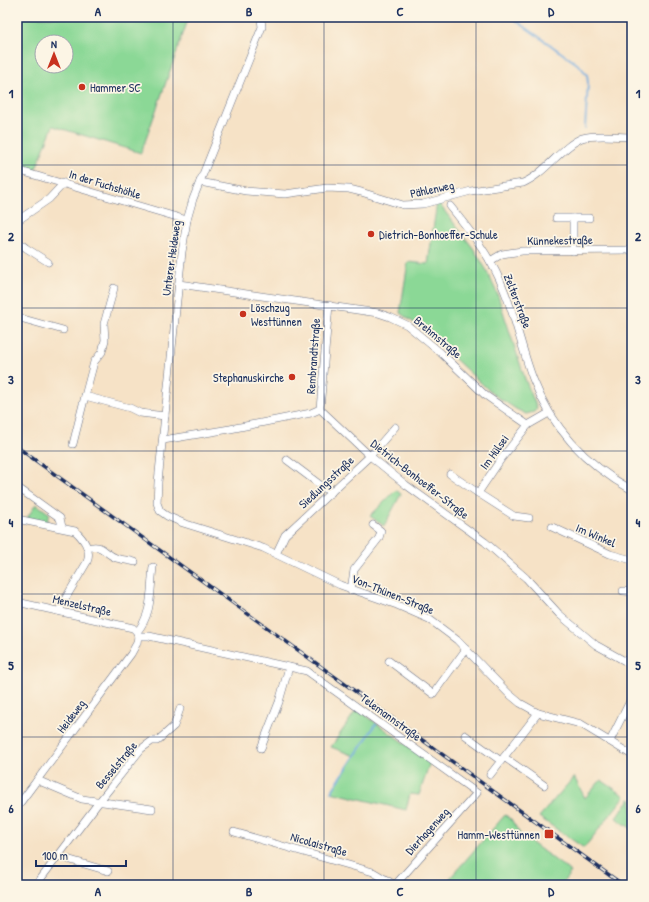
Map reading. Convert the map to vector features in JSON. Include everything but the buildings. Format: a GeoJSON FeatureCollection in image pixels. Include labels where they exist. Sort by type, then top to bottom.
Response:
{"type":"FeatureCollection","features":[{"type":"Feature","properties":{"kind":"street","name":"Unterer Heideweg"},"geometry":{"type":"LineString","coordinates":[[164,514],[158,509],[157,503],[178,284],[187,220],[200,182],[262,27],[261,18]]}},
{"type":"Feature","properties":{"kind":"street","name":"Pählenweg"},"geometry":{"type":"LineString","coordinates":[[200,182],[246,191],[285,194],[338,188],[361,192],[403,205],[423,204],[471,192],[523,183],[543,171],[567,148],[582,138],[632,137]]}},
{"type":"Feature","properties":{"kind":"street","name":"In der Fuchshöhle"},"geometry":{"type":"LineString","coordinates":[[17,170],[187,220]]}},
{"type":"Feature","properties":{"kind":"street"},"geometry":{"type":"LineString","coordinates":[[17,221],[49,199],[64,183]]}},
{"type":"Feature","properties":{"kind":"street","name":"Zelterstraße"},"geometry":{"type":"LineString","coordinates":[[450,206],[490,261],[504,289],[533,379],[549,413]]}},
{"type":"Feature","properties":{"kind":"street"},"geometry":{"type":"LineString","coordinates":[[556,218],[589,218]]}},
{"type":"Feature","properties":{"kind":"street"},"geometry":{"type":"LineString","coordinates":[[573,218],[573,251]]}},
{"type":"Feature","properties":{"kind":"street"},"geometry":{"type":"LineString","coordinates":[[17,241],[48,262]]}},
{"type":"Feature","properties":{"kind":"street","name":"Künnekestraße"},"geometry":{"type":"LineString","coordinates":[[490,261],[502,254],[522,251],[632,250]]}},
{"type":"Feature","properties":{"kind":"street","name":"Brehmstraße"},"geometry":{"type":"LineString","coordinates":[[178,284],[329,305],[378,313],[390,317],[407,325],[441,353],[485,395],[528,425]]}},
{"type":"Feature","properties":{"kind":"street"},"geometry":{"type":"LineString","coordinates":[[74,444],[94,362],[102,352],[106,340],[104,324],[114,288]]}},
{"type":"Feature","properties":{"kind":"street","name":"Rembrandtstraße"},"geometry":{"type":"LineString","coordinates":[[320,409],[329,305]]}},
{"type":"Feature","properties":{"kind":"street"},"geometry":{"type":"LineString","coordinates":[[17,316],[63,330]]}},
{"type":"Feature","properties":{"kind":"street"},"geometry":{"type":"LineString","coordinates":[[85,396],[130,408],[140,413],[165,416]]}},
{"type":"Feature","properties":{"kind":"street"},"geometry":{"type":"LineString","coordinates":[[163,440],[230,429],[310,413],[320,409]]}},
{"type":"Feature","properties":{"kind":"street","name":"Dietrich-Bonhoeffer-Straße"},"geometry":{"type":"LineString","coordinates":[[320,409],[370,456],[406,485],[485,542],[526,578],[559,614],[596,645],[632,665]]}},
{"type":"Feature","properties":{"kind":"street"},"geometry":{"type":"LineString","coordinates":[[528,425],[549,413],[574,445],[593,464],[632,490]]}},
{"type":"Feature","properties":{"kind":"street","name":"Im Hülsei"},"geometry":{"type":"LineString","coordinates":[[478,494],[501,459],[528,425]]}},
{"type":"Feature","properties":{"kind":"street","name":"Siedlungsstraße"},"geometry":{"type":"LineString","coordinates":[[276,554],[285,535],[370,456],[395,427]]}},
{"type":"Feature","properties":{"kind":"street"},"geometry":{"type":"LineString","coordinates":[[287,460],[331,493]]}},
{"type":"Feature","properties":{"kind":"street"},"geometry":{"type":"LineString","coordinates":[[450,474],[478,494],[514,516],[529,518]]}},
{"type":"Feature","properties":{"kind":"street"},"geometry":{"type":"LineString","coordinates":[[17,487],[60,518],[62,527]]}},
{"type":"Feature","properties":{"kind":"street","name":"Von-Thünen-Straße"},"geometry":{"type":"LineString","coordinates":[[164,514],[182,523],[276,554],[321,577],[351,590],[397,605],[429,619],[453,636],[508,693],[520,703],[538,713],[581,724],[632,755]]}},
{"type":"Feature","properties":{"kind":"street"},"geometry":{"type":"LineString","coordinates":[[17,519],[62,527],[75,531],[81,537],[87,548],[89,555],[87,562],[61,606],[60,611]]}},
{"type":"Feature","properties":{"kind":"street"},"geometry":{"type":"LineString","coordinates":[[351,590],[354,570],[379,538],[381,531],[374,525]]}},
{"type":"Feature","properties":{"kind":"street","name":"Im Winkel"},"geometry":{"type":"LineString","coordinates":[[552,527],[610,554],[632,560]]}},
{"type":"Feature","properties":{"kind":"street"},"geometry":{"type":"LineString","coordinates":[[87,548],[93,546],[99,547],[114,557],[135,562]]}},
{"type":"Feature","properties":{"kind":"street","name":"Heideweg"},"geometry":{"type":"LineString","coordinates":[[17,807],[131,654],[137,643],[137,634],[148,613],[153,567]]}},
{"type":"Feature","properties":{"kind":"street"},"geometry":{"type":"LineString","coordinates":[[623,591],[632,592]]}},
{"type":"Feature","properties":{"kind":"street","name":"Menzelstraße"},"geometry":{"type":"LineString","coordinates":[[17,602],[133,628],[137,634]]}},
{"type":"Feature","properties":{"kind":"street","name":"Telemannstraße"},"geometry":{"type":"LineString","coordinates":[[137,634],[308,671],[477,793]]}},
{"type":"Feature","properties":{"kind":"street"},"geometry":{"type":"LineString","coordinates":[[389,661],[433,694],[466,649]]}},
{"type":"Feature","properties":{"kind":"street"},"geometry":{"type":"LineString","coordinates":[[262,748],[289,667]]}},
{"type":"Feature","properties":{"kind":"street"},"geometry":{"type":"LineString","coordinates":[[610,741],[632,697]]}},
{"type":"Feature","properties":{"kind":"street","name":"Besselstraße"},"geometry":{"type":"LineString","coordinates":[[36,885],[141,749],[152,741],[157,741],[174,726],[180,709]]}},
{"type":"Feature","properties":{"kind":"street"},"geometry":{"type":"LineString","coordinates":[[490,775],[538,713]]}},
{"type":"Feature","properties":{"kind":"street"},"geometry":{"type":"LineString","coordinates":[[465,736],[544,785]]}},
{"type":"Feature","properties":{"kind":"street"},"geometry":{"type":"LineString","coordinates":[[37,780],[82,799],[152,809]]}},
{"type":"Feature","properties":{"kind":"street","name":"Dierhagenweg"},"geometry":{"type":"LineString","coordinates":[[395,885],[477,793]]}},
{"type":"Feature","properties":{"kind":"street","name":"Nicolaistraße"},"geometry":{"type":"LineString","coordinates":[[234,832],[373,872],[395,885]]}},
{"type":"Feature","properties":{"kind":"street"},"geometry":{"type":"LineString","coordinates":[[57,856],[108,870]]}},
{"type":"Feature","properties":{"kind":"green space","name":"Hammer SC"},"geometry":{"type":"Polygon","coordinates":[[[17,17],[189,17],[141,153],[53,126],[35,171],[17,166],[17,17]]]}},
{"type":"Feature","properties":{"kind":"green space"},"geometry":{"type":"Polygon","coordinates":[[[437,202],[441,202],[440,205],[473,248],[486,269],[497,293],[525,379],[537,408],[534,412],[526,414],[493,394],[420,327],[400,313],[408,262],[428,264],[437,202]]]}},
{"type":"Feature","properties":{"kind":"green space"},"geometry":{"type":"Polygon","coordinates":[[[396,490],[401,494],[384,526],[370,516],[396,490]]]}},
{"type":"Feature","properties":{"kind":"green space"},"geometry":{"type":"Polygon","coordinates":[[[36,504],[50,514],[47,522],[27,518],[36,504]]]}},
{"type":"Feature","properties":{"kind":"green space"},"geometry":{"type":"Polygon","coordinates":[[[357,709],[430,762],[419,795],[410,794],[406,810],[331,792],[355,756],[331,747],[357,709]]]}},
{"type":"Feature","properties":{"kind":"green space"},"geometry":{"type":"Polygon","coordinates":[[[574,777],[585,798],[601,780],[625,796],[584,848],[539,817],[574,777]]]}},
{"type":"Feature","properties":{"kind":"green space"},"geometry":{"type":"Polygon","coordinates":[[[630,799],[632,800],[632,829],[616,818],[630,799]]]}},
{"type":"Feature","properties":{"kind":"green space"},"geometry":{"type":"Polygon","coordinates":[[[505,815],[511,819],[520,834],[571,872],[561,885],[444,885],[505,815]]]}},
{"type":"Feature","properties":{"kind":"waterway"},"geometry":{"type":"LineString","coordinates":[[511,17],[580,66],[587,75],[588,83],[585,128]]}},
{"type":"Feature","properties":{"kind":"waterway"},"geometry":{"type":"LineString","coordinates":[[331,792],[376,724]]}},
{"type":"Feature","properties":{"kind":"railway"},"geometry":{"type":"LineString","coordinates":[[17,447],[623,885]]}},
{"type":"Feature","properties":{"kind":"place","name":"Hammer SC"},"geometry":{"type":"Point","coordinates":[82,87]}},
{"type":"Feature","properties":{"kind":"place","name":"Dietrich-Bonhoeffer-Schule"},"geometry":{"type":"Point","coordinates":[371,234]}},
{"type":"Feature","properties":{"kind":"place","name":"Löschzug Westtünnen"},"geometry":{"type":"Point","coordinates":[243,314]}},
{"type":"Feature","properties":{"kind":"place","name":"Stephanuskirche"},"geometry":{"type":"Point","coordinates":[292,377]}},
{"type":"Feature","properties":{"kind":"place","name":"Hamm-Westtünnen"},"geometry":{"type":"Point","coordinates":[549,834]}}]}
